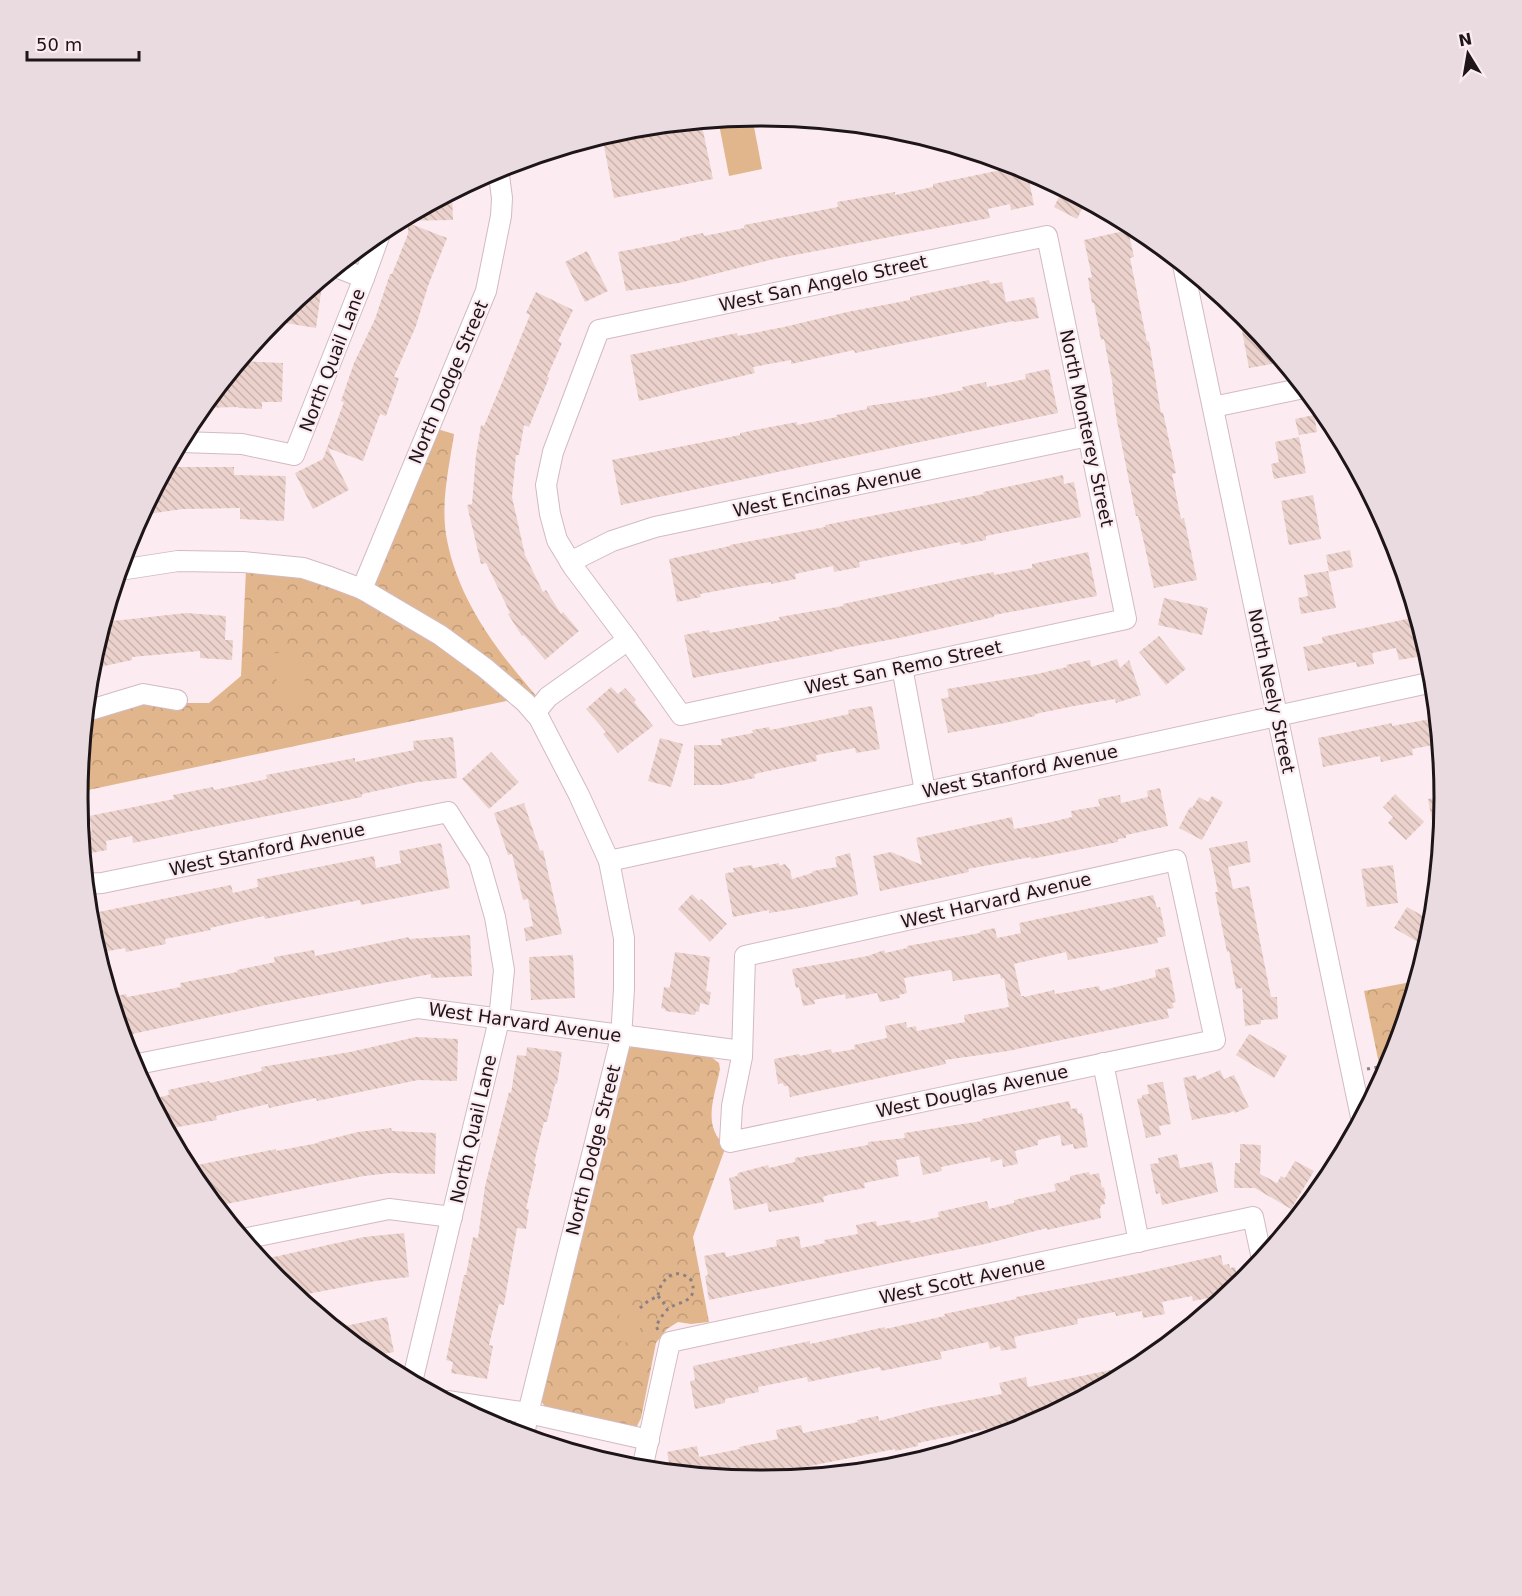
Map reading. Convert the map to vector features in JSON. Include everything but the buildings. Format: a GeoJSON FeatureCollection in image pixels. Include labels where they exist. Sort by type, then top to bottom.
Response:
{"type":"FeatureCollection","features":[{"type":"Feature","properties":{"kind":"street","name":"North Dodge Street"},"geometry":{"type":"LineString","coordinates":[[362,589],[486,291],[501,216],[499,179]]}},
{"type":"Feature","properties":{"kind":"street","name":"West San Angelo Street"},"geometry":{"type":"LineString","coordinates":[[570,562],[557,540],[546,485],[553,452],[599,330],[1047,236]]}},
{"type":"Feature","properties":{"kind":"street","name":"North Monterey Street"},"geometry":{"type":"LineString","coordinates":[[1047,236],[1126,619]]}},
{"type":"Feature","properties":{"kind":"street","name":"North Quail Lane"},"geometry":{"type":"LineString","coordinates":[[191,442],[242,444],[294,455],[375,248]]}},
{"type":"Feature","properties":{"kind":"street"},"geometry":{"type":"LineString","coordinates":[[344,270],[364,278]]}},
{"type":"Feature","properties":{"kind":"street","name":"North Neely Street"},"geometry":{"type":"LineString","coordinates":[[1185,277],[1359,1105]]}},
{"type":"Feature","properties":{"kind":"street"},"geometry":{"type":"LineString","coordinates":[[1213,407],[1296,390]]}},
{"type":"Feature","properties":{"kind":"street","name":"West Encinas Avenue"},"geometry":{"type":"LineString","coordinates":[[570,562],[612,541],[655,527],[1088,436]]}},
{"type":"Feature","properties":{"kind":"street","name":"North Dodge Street"},"geometry":{"type":"LineString","coordinates":[[129,569],[178,561],[243,562],[303,568],[362,589],[440,635],[485,668],[535,713],[579,795],[609,861],[624,938],[621,1034],[525,1427]]}},
{"type":"Feature","properties":{"kind":"street"},"geometry":{"type":"LineString","coordinates":[[535,713],[548,697],[628,640],[570,562]]}},
{"type":"Feature","properties":{"kind":"street","name":"West San Remo Street"},"geometry":{"type":"LineString","coordinates":[[628,640],[681,715],[1126,619]]}},
{"type":"Feature","properties":{"kind":"street"},"geometry":{"type":"LineString","coordinates":[[902,667],[925,791]]}},
{"type":"Feature","properties":{"kind":"street","name":"West Stanford Avenue"},"geometry":{"type":"LineString","coordinates":[[609,861],[1424,684]]}},
{"type":"Feature","properties":{"kind":"street"},"geometry":{"type":"LineString","coordinates":[[94,709],[143,694],[177,700]]}},
{"type":"Feature","properties":{"kind":"street","name":"North Quail Lane"},"geometry":{"type":"LineString","coordinates":[[414,1373],[499,1017],[504,970],[495,917],[479,861],[448,812]]}},
{"type":"Feature","properties":{"kind":"street","name":"West Stanford Avenue"},"geometry":{"type":"LineString","coordinates":[[94,884],[448,812]]}},
{"type":"Feature","properties":{"kind":"street","name":"West Harvard Avenue"},"geometry":{"type":"LineString","coordinates":[[144,1063],[418,1008],[742,1051],[745,956],[1176,860],[1215,1040]]}},
{"type":"Feature","properties":{"kind":"street","name":"West Douglas Avenue"},"geometry":{"type":"LineString","coordinates":[[742,1051],[732,1106],[730,1142],[1215,1040]]}},
{"type":"Feature","properties":{"kind":"street"},"geometry":{"type":"LineString","coordinates":[[1103,1063],[1139,1242]]}},
{"type":"Feature","properties":{"kind":"street"},"geometry":{"type":"LineString","coordinates":[[252,1237],[389,1209],[452,1217]]}},
{"type":"Feature","properties":{"kind":"street","name":"West Scott Avenue"},"geometry":{"type":"LineString","coordinates":[[670,1341],[1253,1217],[1260,1249]]}},
{"type":"Feature","properties":{"kind":"street"},"geometry":{"type":"LineString","coordinates":[[644,1460],[670,1341]]}},
{"type":"Feature","properties":{"kind":"street"},"geometry":{"type":"LineString","coordinates":[[472,1405],[528,1413],[649,1440]]}},
{"type":"Feature","properties":{"kind":"path"},"geometry":{"type":"LineString","coordinates":[[1352,1071],[1377,1067]]}},
{"type":"Feature","properties":{"kind":"path"},"geometry":{"type":"LineString","coordinates":[[668,1308],[658,1296],[659,1287],[674,1274],[680,1273],[687,1276],[692,1281],[692,1294],[683,1303],[668,1308],[656,1326],[670,1341]]}},
{"type":"Feature","properties":{"kind":"path"},"geometry":{"type":"LineString","coordinates":[[640,1308],[658,1296]]}},
{"type":"Feature","properties":{"kind":"green space"},"geometry":{"type":"Polygon","coordinates":[[[754,126],[762,169],[729,176],[720,127],[754,126]]]}},
{"type":"Feature","properties":{"kind":"green space"},"geometry":{"type":"Polygon","coordinates":[[[424,425],[454,434],[444,513],[447,540],[453,563],[482,625],[538,698],[511,700],[88,790],[93,716],[149,697],[182,703],[209,703],[241,676],[246,570],[303,577],[355,592],[424,425]]]}},
{"type":"Feature","properties":{"kind":"green space"},"geometry":{"type":"Polygon","coordinates":[[[298,649],[308,697],[281,702],[271,654],[298,649]]]}},
{"type":"Feature","properties":{"kind":"green space"},"geometry":{"type":"Polygon","coordinates":[[[1408,983],[1379,1062],[1364,991],[1408,983]]]}},
{"type":"Feature","properties":{"kind":"green space"},"geometry":{"type":"Polygon","coordinates":[[[640,1046],[711,1057],[719,1063],[712,1120],[718,1138],[726,1146],[693,1237],[709,1322],[691,1324],[678,1322],[667,1329],[656,1343],[641,1418],[637,1426],[625,1428],[546,1408],[541,1401],[623,1055],[631,1047],[640,1046]]]}},
{"type":"Feature","properties":{"kind":"green space"},"geometry":{"type":"Polygon","coordinates":[[[622,1306],[645,1312],[635,1345],[613,1339],[622,1306]]]}}]}
